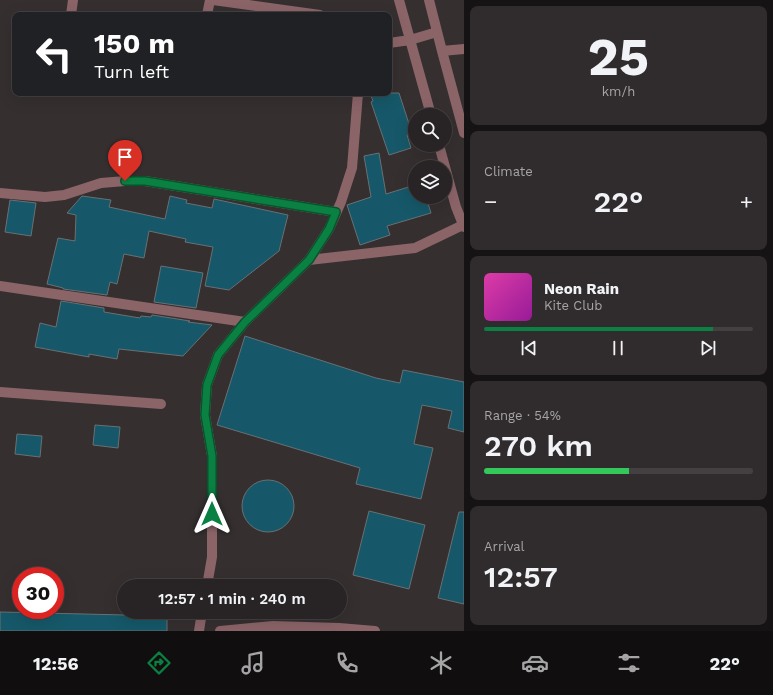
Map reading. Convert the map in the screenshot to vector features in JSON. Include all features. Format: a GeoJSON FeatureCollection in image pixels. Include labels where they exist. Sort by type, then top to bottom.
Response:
{"type":"FeatureCollection","features":[{"type":"Feature","properties":{"kind":"street"},"geometry":{"type":"LineString","coordinates":[[71,12],[73,0]]}},
{"type":"Feature","properties":{"kind":"street"},"geometry":{"type":"LineString","coordinates":[[208,12],[212,0],[298,12]]}},
{"type":"Feature","properties":{"kind":"street"},"geometry":{"type":"LineString","coordinates":[[399,0],[429,108]]}},
{"type":"Feature","properties":{"kind":"street"},"geometry":{"type":"LineString","coordinates":[[429,0],[464,133]]}},
{"type":"Feature","properties":{"kind":"street"},"geometry":{"type":"LineString","coordinates":[[392,42],[410,40],[437,32]]}},
{"type":"Feature","properties":{"kind":"street"},"geometry":{"type":"LineString","coordinates":[[442,51],[464,49]]}},
{"type":"Feature","properties":{"kind":"street"},"geometry":{"type":"LineString","coordinates":[[208,579],[212,557],[212,456],[205,415],[207,385],[218,355],[245,322],[309,260],[329,229],[341,202],[352,168],[358,96]]}},
{"type":"Feature","properties":{"kind":"street"},"geometry":{"type":"LineString","coordinates":[[309,260],[415,248],[464,226],[456,207],[441,152]]}},
{"type":"Feature","properties":{"kind":"street"},"geometry":{"type":"LineString","coordinates":[[0,193],[45,197],[64,195],[102,183],[145,181],[336,212]]}},
{"type":"Feature","properties":{"kind":"street"},"geometry":{"type":"LineString","coordinates":[[0,286],[245,322]]}},
{"type":"Feature","properties":{"kind":"street"},"geometry":{"type":"LineString","coordinates":[[0,392],[161,404]]}},
{"type":"Feature","properties":{"kind":"street"},"geometry":{"type":"LineString","coordinates":[[199,631],[201,619]]}},
{"type":"Feature","properties":{"kind":"street"},"geometry":{"type":"LineString","coordinates":[[220,631],[273,626],[339,628],[375,631]]}},
{"type":"Feature","properties":{"kind":"building"},"geometry":{"type":"Polygon","coordinates":[[[392,93],[399,93],[408,121],[408,149],[389,155],[371,102],[373,101],[371,96],[392,96],[392,93]]]}},
{"type":"Feature","properties":{"kind":"building"},"geometry":{"type":"Polygon","coordinates":[[[379,153],[386,194],[408,187],[408,204],[428,204],[431,213],[387,226],[390,235],[360,245],[347,205],[371,197],[364,156],[379,153]]]}},
{"type":"Feature","properties":{"kind":"building"},"geometry":{"type":"Polygon","coordinates":[[[82,196],[111,200],[109,207],[165,219],[170,196],[187,200],[186,203],[212,208],[214,199],[288,215],[279,251],[229,290],[205,286],[213,247],[185,242],[186,239],[149,231],[144,258],[124,254],[117,284],[110,282],[107,295],[63,289],[47,284],[58,238],[75,241],[76,215],[67,213],[82,196]]]}},
{"type":"Feature","properties":{"kind":"building"},"geometry":{"type":"Polygon","coordinates":[[[10,200],[36,203],[31,236],[5,232],[10,200]]]}},
{"type":"Feature","properties":{"kind":"building"},"geometry":{"type":"Polygon","coordinates":[[[161,266],[203,273],[196,308],[154,302],[161,266]]]}},
{"type":"Feature","properties":{"kind":"building"},"geometry":{"type":"Polygon","coordinates":[[[61,301],[104,308],[104,312],[140,318],[141,316],[151,317],[152,315],[212,325],[183,356],[119,349],[117,359],[89,354],[89,357],[35,347],[40,323],[56,327],[61,301]]]}},
{"type":"Feature","properties":{"kind":"building"},"geometry":{"type":"Polygon","coordinates":[[[245,336],[376,378],[400,383],[403,370],[464,382],[464,432],[448,428],[452,411],[422,405],[414,444],[433,448],[421,499],[356,484],[360,468],[217,425],[245,336]]]}},
{"type":"Feature","properties":{"kind":"building"},"geometry":{"type":"Polygon","coordinates":[[[95,425],[120,427],[118,448],[93,445],[95,425]]]}},
{"type":"Feature","properties":{"kind":"building"},"geometry":{"type":"Polygon","coordinates":[[[17,434],[42,436],[40,457],[15,454],[17,434]]]}},
{"type":"Feature","properties":{"kind":"building"},"geometry":{"type":"Polygon","coordinates":[[[268,480],[278,482],[286,488],[292,496],[294,506],[292,516],[286,524],[278,530],[268,532],[258,530],[250,524],[244,516],[242,506],[244,496],[250,488],[258,482],[268,480]]]}},
{"type":"Feature","properties":{"kind":"building"},"geometry":{"type":"Polygon","coordinates":[[[369,511],[425,525],[409,589],[353,575],[369,511]]]}},
{"type":"Feature","properties":{"kind":"building"},"geometry":{"type":"Polygon","coordinates":[[[459,512],[464,512],[464,604],[438,598],[459,512]]]}},
{"type":"Feature","properties":{"kind":"building"},"geometry":{"type":"Polygon","coordinates":[[[0,612],[12,612],[12,619],[64,619],[64,614],[117,615],[117,619],[167,619],[167,631],[0,631],[0,612]]]}},
{"type":"Feature","properties":{"kind":"route"},"geometry":{"type":"LineString","coordinates":[[125,181],[145,181],[336,212],[329,229],[309,260],[245,322],[218,355],[207,385],[205,415],[212,456],[212,514]]}}]}
